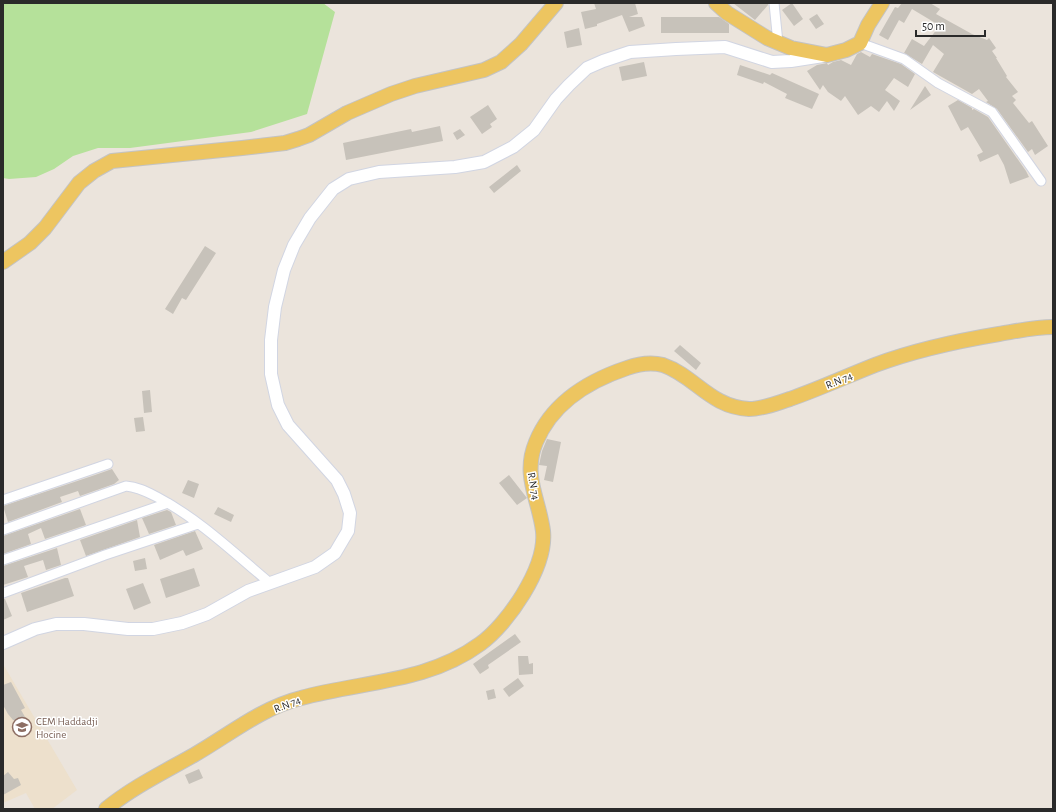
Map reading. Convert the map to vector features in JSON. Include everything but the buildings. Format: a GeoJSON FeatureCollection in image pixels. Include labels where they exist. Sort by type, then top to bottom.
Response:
{"type":"FeatureCollection","features":[{"type":"Feature","properties":{"kind":"main road"},"geometry":{"type":"LineString","coordinates":[[3,262],[30,243],[45,228],[79,183],[94,171],[112,161],[242,148],[298,140],[347,113],[392,94],[415,86],[484,70],[501,62],[521,44],[556,3]]}},
{"type":"Feature","properties":{"kind":"main road"},"geometry":{"type":"LineString","coordinates":[[716,3],[727,13],[767,38],[791,48],[827,55],[846,50],[860,42],[868,24],[882,3]]}},
{"type":"Feature","properties":{"kind":"main road","name":"R.N 74"},"geometry":{"type":"LineString","coordinates":[[106,809],[117,799],[149,779],[195,755],[250,721],[278,706],[300,698],[428,671],[455,660],[482,643],[505,622],[518,603],[535,570],[541,554],[544,535],[530,475],[530,462],[536,443],[546,424],[559,406],[576,392],[601,379],[628,367],[646,364],[661,364],[677,372],[712,398],[728,405],[749,409],[767,407],[807,393],[878,364],[927,348],[1038,327],[1053,327]]}},
{"type":"Feature","properties":{"kind":"street"},"geometry":{"type":"LineString","coordinates":[[774,3],[778,43]]}},
{"type":"Feature","properties":{"kind":"street"},"geometry":{"type":"LineString","coordinates":[[860,42],[904,59],[938,83],[992,112],[1040,181]]}},
{"type":"Feature","properties":{"kind":"street"},"geometry":{"type":"LineString","coordinates":[[3,643],[35,629],[56,624],[84,624],[128,629],[153,629],[182,623],[207,614],[248,591],[315,567],[335,553],[348,531],[350,513],[344,494],[338,480],[288,425],[278,405],[271,374],[271,340],[275,307],[284,270],[294,245],[310,218],[333,189],[349,179],[378,172],[455,167],[484,162],[513,147],[534,130],[556,99],[569,84],[587,68],[630,52],[725,47],[772,62],[791,61],[827,55]]}},
{"type":"Feature","properties":{"kind":"street"},"geometry":{"type":"LineString","coordinates":[[3,500],[108,464]]}},
{"type":"Feature","properties":{"kind":"street"},"geometry":{"type":"LineString","coordinates":[[3,530],[126,486],[136,487],[168,503],[198,524],[270,583]]}},
{"type":"Feature","properties":{"kind":"street"},"geometry":{"type":"LineString","coordinates":[[3,560],[168,503]]}},
{"type":"Feature","properties":{"kind":"street"},"geometry":{"type":"LineString","coordinates":[[3,593],[104,554],[198,524]]}},
{"type":"Feature","properties":{"kind":"shaded area","name":"CEM Haddadji Hocine"},"geometry":{"type":"Polygon","coordinates":[[[3,664],[77,790],[52,809],[35,809],[26,793],[3,803],[3,664]]]}},
{"type":"Feature","properties":{"kind":"green space"},"geometry":{"type":"Polygon","coordinates":[[[3,3],[323,3],[335,12],[307,114],[251,132],[130,148],[98,148],[73,156],[54,169],[36,177],[9,179],[3,178],[3,3]]]}},
{"type":"Feature","properties":{"kind":"place","name":"CEM Haddadji Hocine"},"geometry":{"type":"Point","coordinates":[22,727]}}]}
